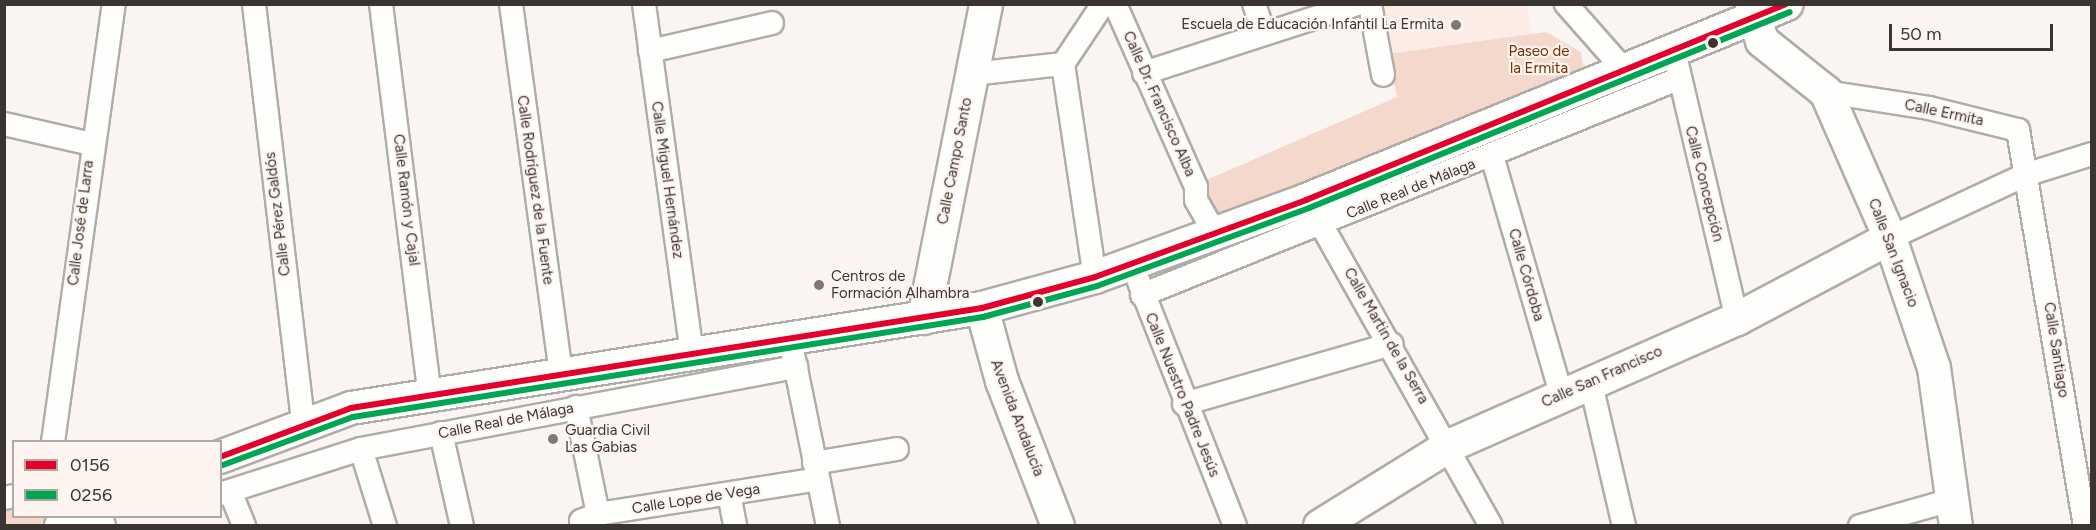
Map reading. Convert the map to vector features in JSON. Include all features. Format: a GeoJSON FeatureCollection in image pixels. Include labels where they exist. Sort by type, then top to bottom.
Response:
{"type":"FeatureCollection","features":[{"type":"Feature","properties":{"kind":"street","name":"Calle José de Larra"},"geometry":{"type":"LineString","coordinates":[[53,440],[91,144],[114,4]]}},
{"type":"Feature","properties":{"kind":"street","name":"Calle Pérez Galdós"},"geometry":{"type":"LineString","coordinates":[[254,4],[303,424]]}},
{"type":"Feature","properties":{"kind":"street","name":"Calle Ramón y Cajal"},"geometry":{"type":"LineString","coordinates":[[381,4],[430,396]]}},
{"type":"Feature","properties":{"kind":"street","name":"Calle Rodríguez de la Fuente"},"geometry":{"type":"LineString","coordinates":[[511,4],[561,375]]}},
{"type":"Feature","properties":{"kind":"street","name":"Calle Miguel Hernández"},"geometry":{"type":"LineString","coordinates":[[644,4],[692,355]]}},
{"type":"Feature","properties":{"kind":"street","name":"Calle Campo Santo"},"geometry":{"type":"LineString","coordinates":[[924,318],[986,4]]}},
{"type":"Feature","properties":{"kind":"street"},"geometry":{"type":"LineString","coordinates":[[1095,277],[1063,64],[1103,4]]}},
{"type":"Feature","properties":{"kind":"street","name":"Calle Dr. Francisco Alba"},"geometry":{"type":"LineString","coordinates":[[1115,4],[1196,187],[1196,200],[1216,235]]}},
{"type":"Feature","properties":{"kind":"street"},"geometry":{"type":"LineString","coordinates":[[1254,4],[1264,33]]}},
{"type":"Feature","properties":{"kind":"street"},"geometry":{"type":"LineString","coordinates":[[1144,73],[1357,4]]}},
{"type":"Feature","properties":{"kind":"street"},"geometry":{"type":"LineString","coordinates":[[1370,4],[1383,75]]}},
{"type":"Feature","properties":{"kind":"street"},"geometry":{"type":"LineString","coordinates":[[1566,4],[1625,71]]}},
{"type":"Feature","properties":{"kind":"street","name":"Calle Real de Málaga"},"geometry":{"type":"LineString","coordinates":[[225,492],[361,448],[576,407],[924,318],[982,308],[1095,277],[1216,235],[1625,71],[1753,10],[1787,4]]}},
{"type":"Feature","properties":{"kind":"street","name":"Calle San Ignacio"},"geometry":{"type":"LineString","coordinates":[[1753,10],[1762,41],[1826,92],[1890,238],[1934,368],[1953,513]]}},
{"type":"Feature","properties":{"kind":"street"},"geometry":{"type":"LineString","coordinates":[[650,51],[772,23]]}},
{"type":"Feature","properties":{"kind":"street","name":"Calle Concepción"},"geometry":{"type":"LineString","coordinates":[[1676,47],[1678,79],[1737,319]]}},
{"type":"Feature","properties":{"kind":"street"},"geometry":{"type":"LineString","coordinates":[[972,74],[1063,64]]}},
{"type":"Feature","properties":{"kind":"street","name":"Calle Real de Málaga"},"geometry":{"type":"LineString","coordinates":[[1142,296],[1322,226],[1678,79]]}},
{"type":"Feature","properties":{"kind":"street","name":"Calle Ermita"},"geometry":{"type":"LineString","coordinates":[[1826,92],[1929,108],[2018,130],[2025,175]]}},
{"type":"Feature","properties":{"kind":"street"},"geometry":{"type":"LineString","coordinates":[[4,124],[91,144]]}},
{"type":"Feature","properties":{"kind":"street"},"geometry":{"type":"LineString","coordinates":[[1890,238],[2025,175],[2091,154]]}},
{"type":"Feature","properties":{"kind":"street","name":"Calle Córdoba"},"geometry":{"type":"LineString","coordinates":[[1492,156],[1561,394]]}},
{"type":"Feature","properties":{"kind":"street","name":"Calle Santiago"},"geometry":{"type":"LineString","coordinates":[[2025,175],[2085,525]]}},
{"type":"Feature","properties":{"kind":"street","name":"Calle Martin de la Serra"},"geometry":{"type":"LineString","coordinates":[[1322,226],[1392,344],[1491,525]]}},
{"type":"Feature","properties":{"kind":"street","name":"Calle San Francisco"},"geometry":{"type":"LineString","coordinates":[[1335,522],[1449,446],[1590,380],[1737,319],[1890,238]]}},
{"type":"Feature","properties":{"kind":"street","name":"Calle Nuestro Padre Jesús"},"geometry":{"type":"LineString","coordinates":[[1133,264],[1142,296],[1184,404],[1235,525]]}},
{"type":"Feature","properties":{"kind":"street","name":"Avenida Andalucía"},"geometry":{"type":"LineString","coordinates":[[982,308],[1002,381],[1058,525]]}},
{"type":"Feature","properties":{"kind":"street"},"geometry":{"type":"LineString","coordinates":[[1184,404],[1392,344]]}},
{"type":"Feature","properties":{"kind":"street"},"geometry":{"type":"LineString","coordinates":[[793,353],[828,525]]}},
{"type":"Feature","properties":{"kind":"street","name":"Calle Real de Málaga"},"geometry":{"type":"LineString","coordinates":[[222,455],[351,408],[692,355],[793,353]]}},
{"type":"Feature","properties":{"kind":"street"},"geometry":{"type":"LineString","coordinates":[[1590,380],[1624,525]]}},
{"type":"Feature","properties":{"kind":"street"},"geometry":{"type":"LineString","coordinates":[[576,407],[590,520]]}},
{"type":"Feature","properties":{"kind":"street"},"geometry":{"type":"LineString","coordinates":[[441,433],[462,525]]}},
{"type":"Feature","properties":{"kind":"street"},"geometry":{"type":"LineString","coordinates":[[361,448],[386,525]]}},
{"type":"Feature","properties":{"kind":"street","name":"Calle Lope de Vega"},"geometry":{"type":"LineString","coordinates":[[590,520],[640,517],[897,449]]}},
{"type":"Feature","properties":{"kind":"street"},"geometry":{"type":"LineString","coordinates":[[225,492],[244,525]]}},
{"type":"Feature","properties":{"kind":"street"},"geometry":{"type":"LineString","coordinates":[[729,494],[735,525]]}},
{"type":"Feature","properties":{"kind":"street"},"geometry":{"type":"LineString","coordinates":[[1860,525],[1953,513]]}},
{"type":"Feature","properties":{"kind":"street"},"geometry":{"type":"LineString","coordinates":[[60,525],[76,518]]}},
{"type":"Feature","properties":{"kind":"shaded area","name":"Escuela de Educación Infantil La Ermita"},"geometry":{"type":"Polygon","coordinates":[[[1378,5],[1526,5],[1532,34],[1388,54],[1378,5]]]}},
{"type":"Feature","properties":{"kind":"green space","name":"Paseo de la Ermita"},"geometry":{"type":"Polygon","coordinates":[[[1546,32],[1581,52],[1584,71],[1219,215],[1202,182],[1397,97],[1388,54],[1546,32]]]}},
{"type":"Feature","properties":{"kind":"green space"},"geometry":{"type":"Polygon","coordinates":[[[12,496],[12,518],[49,518],[50,525],[5,525],[4,498],[12,496]]]}},
{"type":"Feature","properties":{"kind":"transit line","name":"0156"},"geometry":{"type":"LineString","coordinates":[[222,456],[351,408],[982,308],[1095,277],[1306,200],[1786,4]]}},
{"type":"Feature","properties":{"kind":"transit line","name":"0256"},"geometry":{"type":"LineString","coordinates":[[223,465],[353,417],[983,317],[1097,286],[1309,208],[1790,12]]}},
{"type":"Feature","properties":{"kind":"place","name":"Escuela de Educación Infantil La Ermita"},"geometry":{"type":"Point","coordinates":[1456,25]}},
{"type":"Feature","properties":{"kind":"place","name":"Centros de Formación Alhambra"},"geometry":{"type":"Point","coordinates":[819,285]}},
{"type":"Feature","properties":{"kind":"place","name":"Guardia Civil Las Gabias"},"geometry":{"type":"Point","coordinates":[553,439]}}]}
